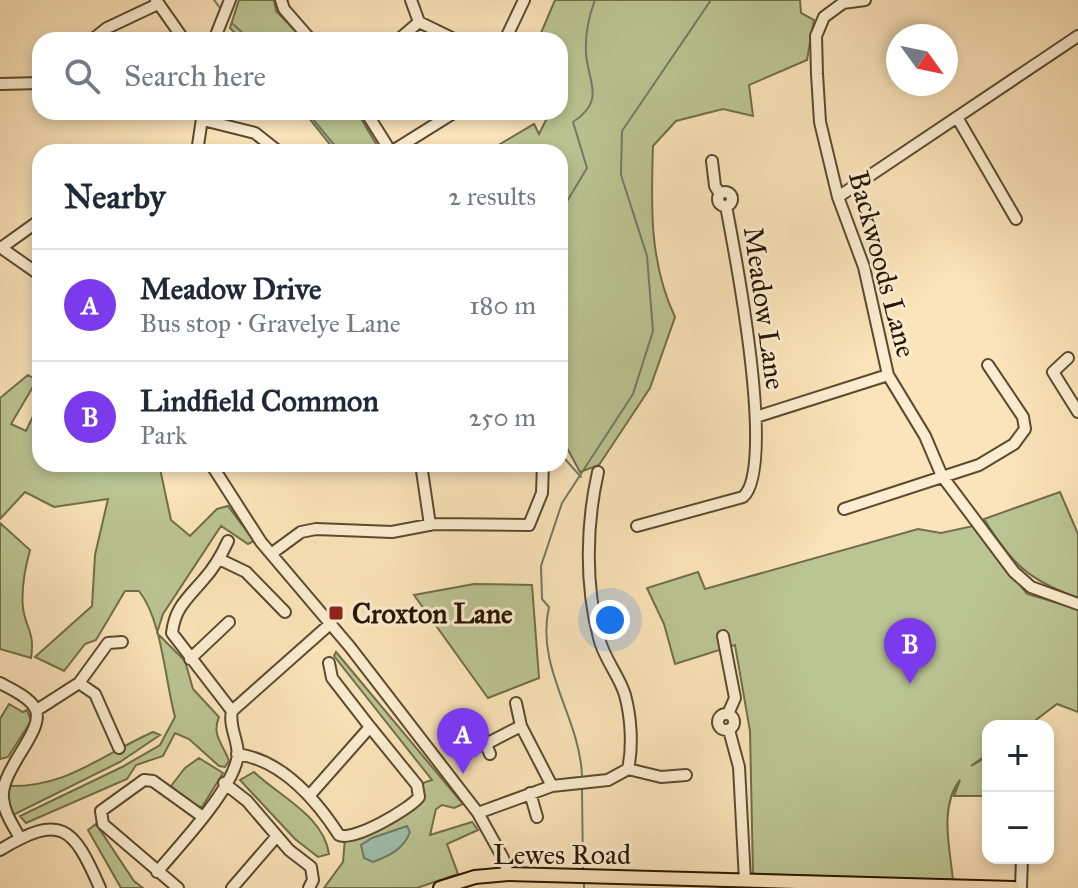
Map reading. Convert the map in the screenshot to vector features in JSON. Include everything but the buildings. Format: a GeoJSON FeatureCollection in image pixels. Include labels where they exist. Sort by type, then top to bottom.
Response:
{"type":"FeatureCollection","features":[{"type":"Feature","properties":{"kind":"main road","name":"Lewes Road"},"geometry":{"type":"LineString","coordinates":[[443,887],[508,874],[731,884],[745,881],[843,886],[1014,888]]}},
{"type":"Feature","properties":{"kind":"street"},"geometry":{"type":"LineString","coordinates":[[217,32],[230,0]]}},
{"type":"Feature","properties":{"kind":"street"},"geometry":{"type":"LineString","coordinates":[[281,0],[284,9],[304,32]]}},
{"type":"Feature","properties":{"kind":"street"},"geometry":{"type":"LineString","coordinates":[[411,0],[418,32]]}},
{"type":"Feature","properties":{"kind":"street"},"geometry":{"type":"LineString","coordinates":[[509,32],[524,0]]}},
{"type":"Feature","properties":{"kind":"street"},"geometry":{"type":"LineString","coordinates":[[843,2],[865,0]]}},
{"type":"Feature","properties":{"kind":"street"},"geometry":{"type":"LineString","coordinates":[[102,32],[157,2],[178,32]]}},
{"type":"Feature","properties":{"kind":"street","name":"Backwoods Lane"},"geometry":{"type":"LineString","coordinates":[[843,2],[817,28],[820,122],[838,197],[864,267],[888,375],[925,436],[942,476],[1023,581],[1078,604]]}},
{"type":"Feature","properties":{"kind":"street"},"geometry":{"type":"LineString","coordinates":[[408,32],[416,26]]}},
{"type":"Feature","properties":{"kind":"street"},"geometry":{"type":"LineString","coordinates":[[416,26],[433,32]]}},
{"type":"Feature","properties":{"kind":"street"},"geometry":{"type":"LineString","coordinates":[[838,197],[1078,36]]}},
{"type":"Feature","properties":{"kind":"street"},"geometry":{"type":"LineString","coordinates":[[1,84],[32,83]]}},
{"type":"Feature","properties":{"kind":"street"},"geometry":{"type":"LineString","coordinates":[[958,119],[1016,219]]}},
{"type":"Feature","properties":{"kind":"street"},"geometry":{"type":"LineString","coordinates":[[198,144],[202,120]]}},
{"type":"Feature","properties":{"kind":"street"},"geometry":{"type":"LineString","coordinates":[[215,120],[255,133],[269,144]]}},
{"type":"Feature","properties":{"kind":"street"},"geometry":{"type":"LineString","coordinates":[[371,120],[386,144]]}},
{"type":"Feature","properties":{"kind":"street"},"geometry":{"type":"LineString","coordinates":[[404,144],[442,120]]}},
{"type":"Feature","properties":{"kind":"street","name":"Meadow Lane"},"geometry":{"type":"LineString","coordinates":[[637,526],[746,495],[753,484],[756,417],[746,318],[726,206],[731,196],[725,192],[720,194],[715,186],[712,161]]}},
{"type":"Feature","properties":{"kind":"street"},"geometry":{"type":"LineString","coordinates":[[32,226],[0,248],[32,270]]}},
{"type":"Feature","properties":{"kind":"street"},"geometry":{"type":"LineString","coordinates":[[1068,358],[1054,369],[1078,412]]}},
{"type":"Feature","properties":{"kind":"street"},"geometry":{"type":"LineString","coordinates":[[844,509],[979,465],[1014,444],[1025,429],[1023,417],[992,368]]}},
{"type":"Feature","properties":{"kind":"street","name":"Meadow Lane"},"geometry":{"type":"LineString","coordinates":[[756,417],[888,375]]}},
{"type":"Feature","properties":{"kind":"street"},"geometry":{"type":"LineString","coordinates":[[216,472],[271,554],[478,813],[503,858],[508,874]]}},
{"type":"Feature","properties":{"kind":"street"},"geometry":{"type":"LineString","coordinates":[[422,472],[430,525]]}},
{"type":"Feature","properties":{"kind":"street"},"geometry":{"type":"LineString","coordinates":[[271,554],[301,532],[316,529],[392,532],[430,525],[529,525],[542,493],[543,472]]}},
{"type":"Feature","properties":{"kind":"street"},"geometry":{"type":"LineString","coordinates":[[598,472],[589,533],[593,612],[599,642],[625,694],[632,753],[628,769]]}},
{"type":"Feature","properties":{"kind":"street"},"geometry":{"type":"LineString","coordinates":[[228,541],[219,559],[182,601],[174,616],[172,633],[232,711]]}},
{"type":"Feature","properties":{"kind":"street"},"geometry":{"type":"LineString","coordinates":[[219,559],[246,572],[285,612]]}},
{"type":"Feature","properties":{"kind":"street"},"geometry":{"type":"LineString","coordinates":[[190,659],[229,622]]}},
{"type":"Feature","properties":{"kind":"street"},"geometry":{"type":"LineString","coordinates":[[157,872],[203,817],[224,783],[237,754],[230,727],[232,711],[330,624]]}},
{"type":"Feature","properties":{"kind":"street"},"geometry":{"type":"LineString","coordinates":[[723,636],[735,698],[728,714],[734,722],[729,730],[739,767],[745,881]]}},
{"type":"Feature","properties":{"kind":"street"},"geometry":{"type":"LineString","coordinates":[[37,710],[79,683],[103,648],[116,640],[122,642]]}},
{"type":"Feature","properties":{"kind":"street"},"geometry":{"type":"LineString","coordinates":[[237,754],[268,761],[309,796],[345,838],[411,808],[419,797],[417,785],[332,678],[329,663]]}},
{"type":"Feature","properties":{"kind":"street"},"geometry":{"type":"LineString","coordinates":[[0,683],[37,710]]}},
{"type":"Feature","properties":{"kind":"street"},"geometry":{"type":"LineString","coordinates":[[79,683],[95,694],[119,748]]}},
{"type":"Feature","properties":{"kind":"street"},"geometry":{"type":"LineString","coordinates":[[516,703],[521,726],[552,786]]}},
{"type":"Feature","properties":{"kind":"street"},"geometry":{"type":"LineString","coordinates":[[20,838],[5,810],[2,794],[5,777],[35,728],[37,710]]}},
{"type":"Feature","properties":{"kind":"street"},"geometry":{"type":"LineString","coordinates":[[486,744],[521,726]]}},
{"type":"Feature","properties":{"kind":"street"},"geometry":{"type":"LineString","coordinates":[[309,796],[370,727]]}},
{"type":"Feature","properties":{"kind":"street"},"geometry":{"type":"LineString","coordinates":[[478,813],[552,786],[608,780],[628,769],[661,777],[686,775]]}},
{"type":"Feature","properties":{"kind":"street"},"geometry":{"type":"LineString","coordinates":[[178,888],[103,824],[101,811],[144,780],[153,781],[203,817]]}},
{"type":"Feature","properties":{"kind":"street"},"geometry":{"type":"LineString","coordinates":[[224,783],[247,801],[277,836],[311,867],[313,880],[309,888]]}},
{"type":"Feature","properties":{"kind":"street"},"geometry":{"type":"LineString","coordinates":[[530,793],[537,817]]}},
{"type":"Feature","properties":{"kind":"street"},"geometry":{"type":"LineString","coordinates":[[0,850],[42,827],[65,830],[73,837],[100,888]]}},
{"type":"Feature","properties":{"kind":"street"},"geometry":{"type":"LineString","coordinates":[[232,888],[277,836]]}},
{"type":"Feature","properties":{"kind":"street"},"geometry":{"type":"LineString","coordinates":[[1021,888],[1022,864]]}},
{"type":"Feature","properties":{"kind":"green space"},"geometry":{"type":"Polygon","coordinates":[[[239,0],[274,0],[276,11],[296,32],[234,32],[230,28],[239,0]]]}},
{"type":"Feature","properties":{"kind":"green space"},"geometry":{"type":"Polygon","coordinates":[[[555,0],[800,0],[801,13],[814,20],[807,60],[749,85],[753,116],[723,109],[676,121],[653,146],[652,212],[656,254],[675,317],[650,388],[599,465],[580,472],[568,450],[568,144],[500,144],[534,124],[539,134],[546,120],[568,120],[568,32],[541,32],[555,0]]]}},
{"type":"Feature","properties":{"kind":"green space"},"geometry":{"type":"Polygon","coordinates":[[[310,120],[362,120],[376,144],[330,144],[310,120]]]}},
{"type":"Feature","properties":{"kind":"green space"},"geometry":{"type":"Polygon","coordinates":[[[28,375],[32,377],[32,388],[11,424],[26,431],[32,418],[32,472],[161,472],[171,520],[190,536],[217,509],[228,506],[254,541],[248,544],[221,526],[163,614],[157,632],[147,603],[139,591],[125,591],[96,640],[85,644],[64,671],[35,657],[92,606],[95,555],[108,499],[54,507],[25,492],[0,519],[0,398],[28,375]]]}},
{"type":"Feature","properties":{"kind":"green space"},"geometry":{"type":"Polygon","coordinates":[[[1060,492],[1078,534],[1078,598],[1046,584],[1023,569],[1003,548],[984,519],[1060,492]]]}},
{"type":"Feature","properties":{"kind":"green space"},"geometry":{"type":"Polygon","coordinates":[[[0,523],[30,550],[23,601],[31,636],[31,658],[0,649],[0,523]]]}},
{"type":"Feature","properties":{"kind":"green space"},"geometry":{"type":"Polygon","coordinates":[[[973,526],[1027,594],[1078,609],[1078,712],[1057,704],[1036,720],[982,720],[982,758],[971,766],[982,760],[982,796],[954,796],[960,780],[950,802],[948,828],[953,880],[753,874],[750,731],[735,645],[675,664],[664,624],[647,588],[698,572],[705,589],[918,529],[941,533],[973,526]]]}},
{"type":"Feature","properties":{"kind":"green space"},"geometry":{"type":"Polygon","coordinates":[[[474,584],[532,585],[539,678],[488,698],[414,595],[474,584]]]}},
{"type":"Feature","properties":{"kind":"green space"},"geometry":{"type":"Polygon","coordinates":[[[158,634],[185,661],[193,689],[219,717],[217,735],[229,761],[225,767],[219,766],[189,739],[175,733],[163,756],[136,765],[127,779],[26,823],[20,816],[122,767],[160,745],[175,717],[158,634]]]}},
{"type":"Feature","properties":{"kind":"green space"},"geometry":{"type":"Polygon","coordinates":[[[336,652],[463,804],[454,808],[442,805],[436,809],[430,835],[472,822],[478,830],[447,844],[458,874],[417,888],[324,888],[343,862],[345,838],[411,808],[417,785],[432,780],[334,656],[336,652]]]}},
{"type":"Feature","properties":{"kind":"green space"},"geometry":{"type":"Polygon","coordinates":[[[9,704],[23,712],[27,710],[31,721],[8,757],[0,759],[0,719],[9,704]]]}},
{"type":"Feature","properties":{"kind":"green space"},"geometry":{"type":"Polygon","coordinates":[[[153,732],[160,735],[120,762],[11,816],[6,786],[47,782],[65,776],[153,732]]]}},
{"type":"Feature","properties":{"kind":"green space"},"geometry":{"type":"Polygon","coordinates":[[[199,758],[223,773],[202,807],[194,806],[171,786],[185,768],[199,758]]]}},
{"type":"Feature","properties":{"kind":"green space"},"geometry":{"type":"Polygon","coordinates":[[[254,772],[310,818],[319,829],[329,854],[318,857],[295,839],[240,780],[254,772]]]}},
{"type":"Feature","properties":{"kind":"green space"},"geometry":{"type":"Polygon","coordinates":[[[96,824],[134,881],[143,888],[121,888],[88,830],[96,824]]]}},
{"type":"Feature","properties":{"kind":"shaded area"},"geometry":{"type":"Polygon","coordinates":[[[407,826],[410,832],[395,851],[373,862],[364,858],[361,845],[407,826]]]}},
{"type":"Feature","properties":{"kind":"waterway"},"geometry":{"type":"LineString","coordinates":[[214,0],[220,8]]}},
{"type":"Feature","properties":{"kind":"waterway"},"geometry":{"type":"LineString","coordinates":[[568,200],[587,168],[573,122],[590,106],[592,98],[586,45],[595,0]]}},
{"type":"Feature","properties":{"kind":"waterway"},"geometry":{"type":"LineString","coordinates":[[582,776],[574,733],[548,651],[546,629],[549,607],[542,599],[541,566],[562,503],[633,394],[653,331],[647,256],[621,175],[622,131],[711,0]]}},
{"type":"Feature","properties":{"kind":"waterway"},"geometry":{"type":"LineString","coordinates":[[233,24],[242,32]]}},
{"type":"Feature","properties":{"kind":"waterway"},"geometry":{"type":"LineString","coordinates":[[314,120],[333,144]]}},
{"type":"Feature","properties":{"kind":"waterway"},"geometry":{"type":"LineString","coordinates":[[568,462],[581,477]]}},
{"type":"Feature","properties":{"kind":"waterway"},"geometry":{"type":"LineString","coordinates":[[582,790],[583,869]]}},
{"type":"Feature","properties":{"kind":"place","name":"Croxton Lane"},"geometry":{"type":"Point","coordinates":[336,613]}},
{"type":"Feature","properties":{"kind":"place","name":"Lindfield Common"},"geometry":{"type":"Point","coordinates":[910,684]}},
{"type":"Feature","properties":{"kind":"place","name":"Meadow Drive"},"geometry":{"type":"Point","coordinates":[463,774]}}]}
